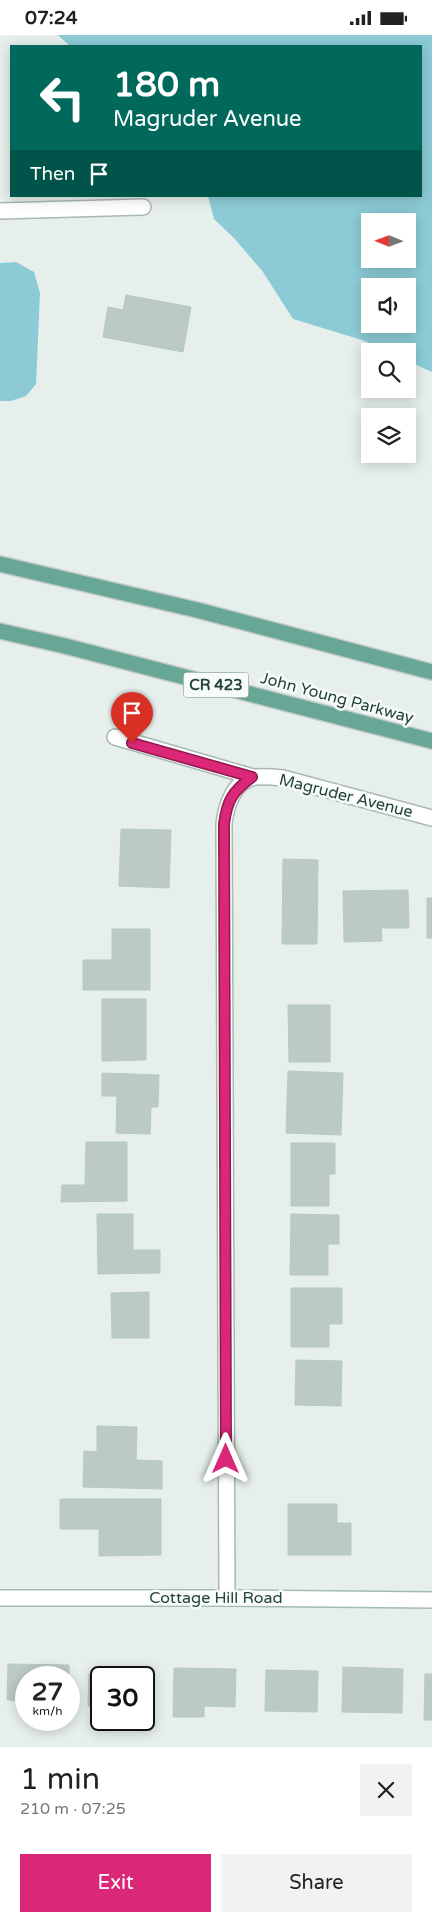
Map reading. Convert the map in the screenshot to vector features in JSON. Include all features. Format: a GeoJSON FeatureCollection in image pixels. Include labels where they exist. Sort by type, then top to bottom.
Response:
{"type":"FeatureCollection","features":[{"type":"Feature","properties":{"kind":"main road"},"geometry":{"type":"LineString","coordinates":[[0,564],[197,610],[432,672]]}},
{"type":"Feature","properties":{"kind":"main road","name":"John Young Parkway"},"geometry":{"type":"LineString","coordinates":[[0,631],[65,645],[432,741]]}},
{"type":"Feature","properties":{"kind":"street"},"geometry":{"type":"LineString","coordinates":[[0,211],[142,207]]}},
{"type":"Feature","properties":{"kind":"street","name":"Magruder Avenue"},"geometry":{"type":"LineString","coordinates":[[115,737],[252,777],[283,778],[432,818]]}},
{"type":"Feature","properties":{"kind":"street"},"geometry":{"type":"LineString","coordinates":[[226,1598],[224,824],[226,810],[232,796],[238,788],[252,777]]}},
{"type":"Feature","properties":{"kind":"street","name":"Cottage Hill Road"},"geometry":{"type":"LineString","coordinates":[[0,1598],[432,1600]]}},
{"type":"Feature","properties":{"kind":"water"},"geometry":{"type":"Polygon","coordinates":[[[58,35],[432,35],[432,372],[416,365],[416,343],[369,343],[293,319],[263,272],[234,238],[214,219],[208,197],[422,197],[422,45],[69,45],[58,35]]]}},
{"type":"Feature","properties":{"kind":"water"},"geometry":{"type":"Polygon","coordinates":[[[16,262],[34,272],[40,293],[36,384],[26,396],[11,401],[0,401],[0,263],[16,262]]]}},
{"type":"Feature","properties":{"kind":"building"},"geometry":{"type":"Polygon","coordinates":[[[126,295],[191,307],[183,352],[103,337],[108,307],[123,310],[126,295]]]}},
{"type":"Feature","properties":{"kind":"building"},"geometry":{"type":"Polygon","coordinates":[[[121,829],[171,830],[169,888],[119,886],[121,829]]]}},
{"type":"Feature","properties":{"kind":"building"},"geometry":{"type":"Polygon","coordinates":[[[283,859],[318,860],[317,944],[282,944],[283,859]]]}},
{"type":"Feature","properties":{"kind":"building"},"geometry":{"type":"Polygon","coordinates":[[[408,890],[409,928],[381,928],[382,941],[344,942],[343,891],[408,890]]]}},
{"type":"Feature","properties":{"kind":"building"},"geometry":{"type":"Polygon","coordinates":[[[427,898],[432,898],[432,938],[427,938],[427,898]]]}},
{"type":"Feature","properties":{"kind":"building"},"geometry":{"type":"Polygon","coordinates":[[[112,929],[150,929],[150,990],[83,990],[83,960],[112,960],[112,929]]]}},
{"type":"Feature","properties":{"kind":"building"},"geometry":{"type":"Polygon","coordinates":[[[102,999],[146,999],[146,1060],[102,1061],[102,999]]]}},
{"type":"Feature","properties":{"kind":"building"},"geometry":{"type":"Polygon","coordinates":[[[288,1005],[330,1005],[330,1062],[289,1062],[288,1005]]]}},
{"type":"Feature","properties":{"kind":"building"},"geometry":{"type":"Polygon","coordinates":[[[288,1071],[343,1073],[341,1135],[286,1133],[288,1071]]]}},
{"type":"Feature","properties":{"kind":"building"},"geometry":{"type":"Polygon","coordinates":[[[102,1073],[159,1075],[158,1107],[151,1107],[150,1134],[116,1133],[117,1096],[102,1096],[102,1073]]]}},
{"type":"Feature","properties":{"kind":"building"},"geometry":{"type":"Polygon","coordinates":[[[86,1142],[127,1142],[127,1201],[61,1202],[62,1185],[85,1185],[86,1142]]]}},
{"type":"Feature","properties":{"kind":"building"},"geometry":{"type":"Polygon","coordinates":[[[291,1143],[335,1143],[335,1174],[329,1174],[329,1206],[291,1206],[291,1143]]]}},
{"type":"Feature","properties":{"kind":"building"},"geometry":{"type":"Polygon","coordinates":[[[97,1214],[133,1214],[133,1250],[160,1250],[160,1273],[98,1274],[97,1214]]]}},
{"type":"Feature","properties":{"kind":"building"},"geometry":{"type":"Polygon","coordinates":[[[291,1214],[339,1215],[339,1244],[328,1244],[328,1275],[290,1275],[291,1214]]]}},
{"type":"Feature","properties":{"kind":"building"},"geometry":{"type":"Polygon","coordinates":[[[291,1288],[342,1288],[342,1324],[329,1324],[329,1347],[291,1347],[291,1288]]]}},
{"type":"Feature","properties":{"kind":"building"},"geometry":{"type":"Polygon","coordinates":[[[149,1292],[149,1338],[112,1338],[111,1293],[149,1292]]]}},
{"type":"Feature","properties":{"kind":"building"},"geometry":{"type":"Polygon","coordinates":[[[296,1360],[342,1361],[341,1406],[295,1405],[296,1360]]]}},
{"type":"Feature","properties":{"kind":"building"},"geometry":{"type":"Polygon","coordinates":[[[97,1426],[137,1427],[136,1460],[162,1461],[162,1489],[83,1487],[84,1451],[97,1452],[97,1426]]]}},
{"type":"Feature","properties":{"kind":"building"},"geometry":{"type":"Polygon","coordinates":[[[60,1499],[161,1499],[161,1555],[99,1556],[99,1529],[60,1529],[60,1499]]]}},
{"type":"Feature","properties":{"kind":"building"},"geometry":{"type":"Polygon","coordinates":[[[288,1504],[337,1504],[337,1523],[351,1523],[351,1555],[288,1555],[288,1504]]]}},
{"type":"Feature","properties":{"kind":"building"},"geometry":{"type":"Polygon","coordinates":[[[8,1664],[69,1665],[15,1666],[15,1700],[7,1700],[8,1664]]]}},
{"type":"Feature","properties":{"kind":"building"},"geometry":{"type":"Polygon","coordinates":[[[343,1667],[403,1669],[402,1713],[342,1712],[343,1667]]]}},
{"type":"Feature","properties":{"kind":"building"},"geometry":{"type":"Polygon","coordinates":[[[174,1668],[236,1669],[235,1707],[204,1706],[204,1717],[173,1717],[174,1668]]]}},
{"type":"Feature","properties":{"kind":"building"},"geometry":{"type":"Polygon","coordinates":[[[266,1670],[318,1671],[317,1712],[265,1711],[266,1670]]]}},
{"type":"Feature","properties":{"kind":"building"},"geometry":{"type":"Polygon","coordinates":[[[89,1674],[90,1674],[90,1706],[88,1706],[89,1674]]]}},
{"type":"Feature","properties":{"kind":"building"},"geometry":{"type":"Polygon","coordinates":[[[425,1674],[432,1674],[432,1720],[424,1720],[425,1674]]]}},
{"type":"Feature","properties":{"kind":"route"},"geometry":{"type":"LineString","coordinates":[[132,743],[252,777],[238,788],[232,796],[226,810],[224,824],[226,1459]]}}]}
